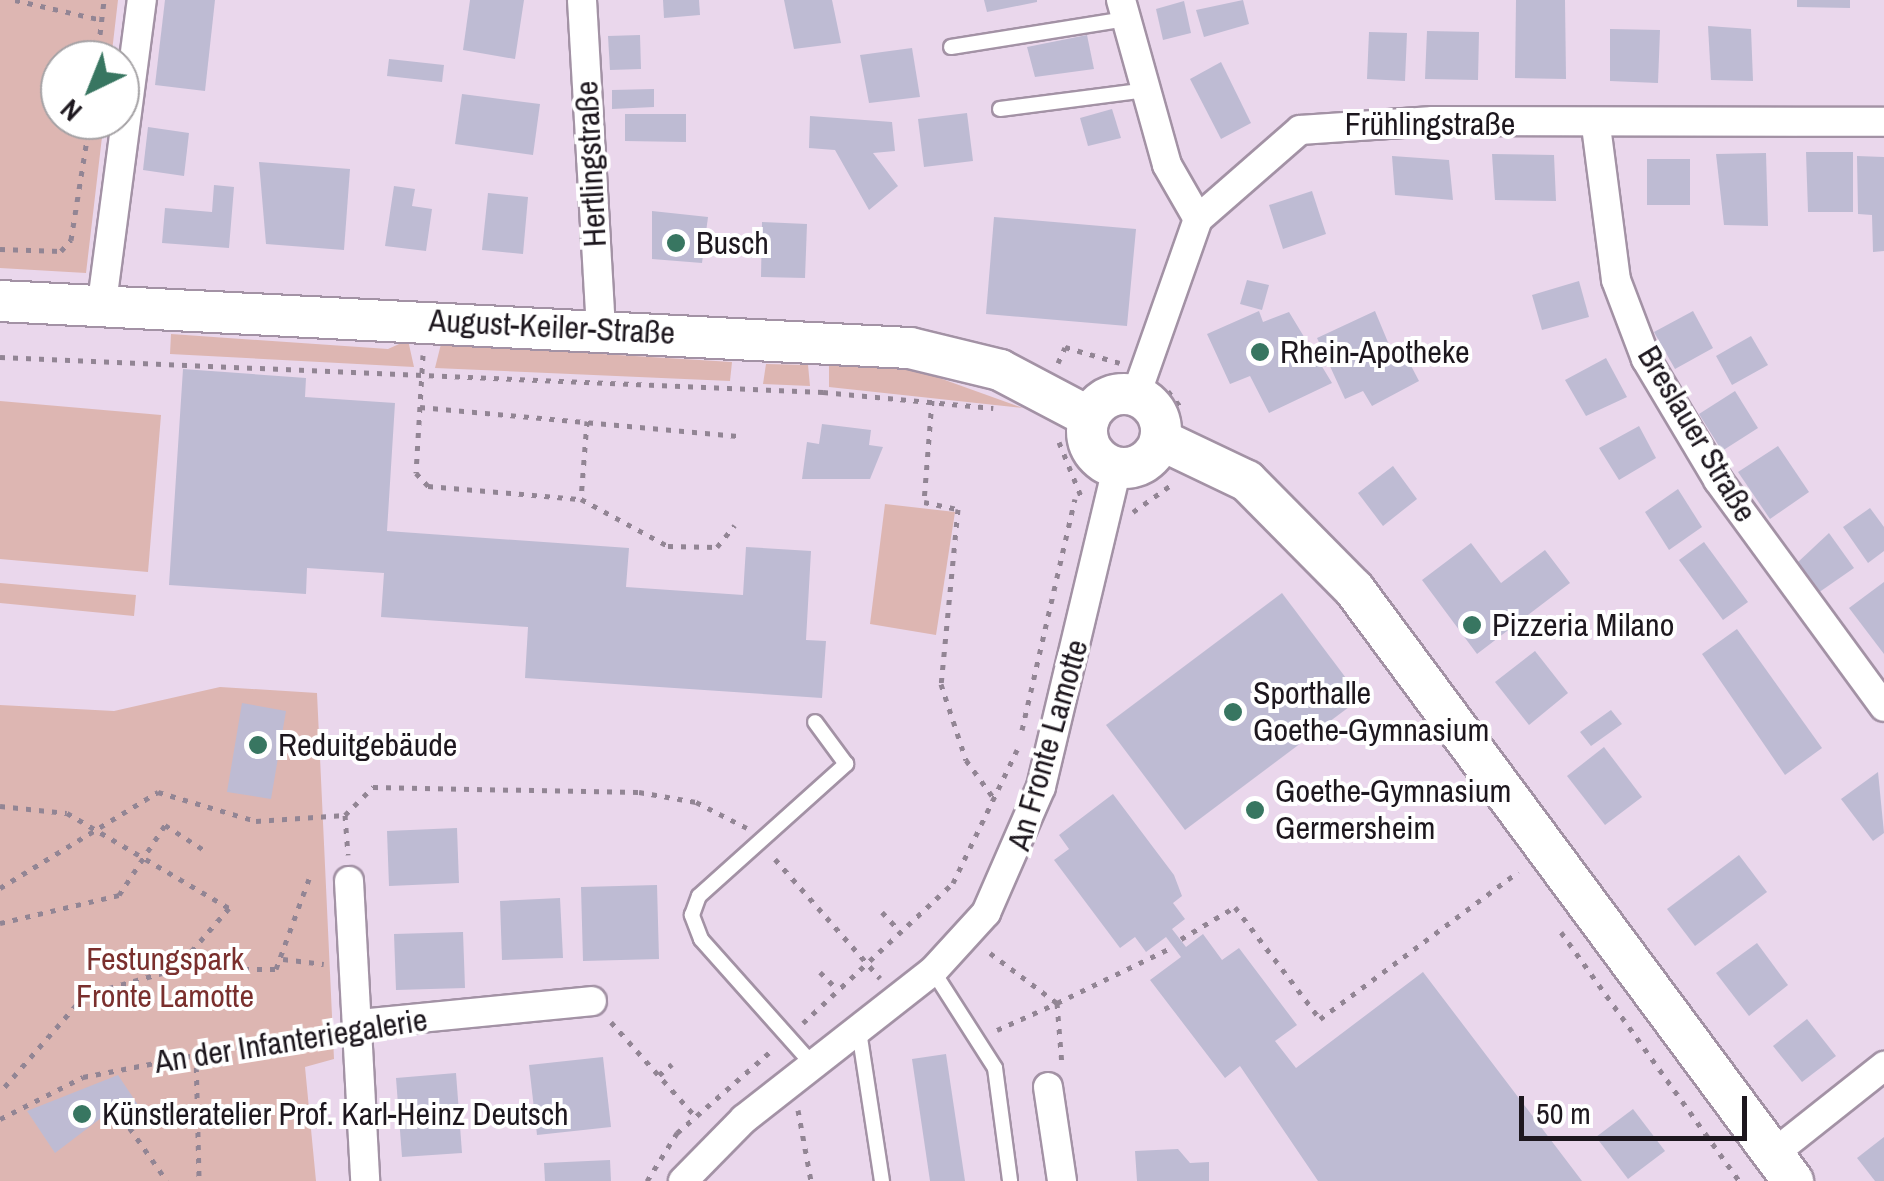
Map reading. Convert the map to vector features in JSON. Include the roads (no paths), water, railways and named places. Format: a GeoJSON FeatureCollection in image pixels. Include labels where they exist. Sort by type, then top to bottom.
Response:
{"type":"FeatureCollection","features":[{"type":"Feature","properties":{"kind":"street"},"geometry":{"type":"LineString","coordinates":[[101,310],[142,0]]}},
{"type":"Feature","properties":{"kind":"street","name":"Hertlingstraße"},"geometry":{"type":"LineString","coordinates":[[582,0],[600,328]]}},
{"type":"Feature","properties":{"kind":"street"},"geometry":{"type":"LineString","coordinates":[[1123,10],[1167,166],[1198,219]]}},
{"type":"Feature","properties":{"kind":"street","name":"Frühlingstraße"},"geometry":{"type":"LineString","coordinates":[[1136,395],[1198,219],[1269,150],[1314,126],[1884,122]]}},
{"type":"Feature","properties":{"kind":"street","name":"Breslauer Straße"},"geometry":{"type":"LineString","coordinates":[[1596,126],[1616,280],[1646,359],[1718,480],[1884,706]]}},
{"type":"Feature","properties":{"kind":"street","name":"August-Keiler-Straße"},"geometry":{"type":"LineString","coordinates":[[0,301],[101,310],[600,328],[942,353],[1000,370],[1072,426]]}},
{"type":"Feature","properties":{"kind":"street"},"geometry":{"type":"LineString","coordinates":[[1114,394],[1136,395],[1154,408],[1160,440],[1149,459],[1117,468],[1091,448],[1072,426],[1114,394]]}},
{"type":"Feature","properties":{"kind":"street"},"geometry":{"type":"LineString","coordinates":[[1160,440],[1248,481],[1354,588],[1783,1168],[1884,1066]]}},
{"type":"Feature","properties":{"kind":"street","name":"An Fronte Lamotte"},"geometry":{"type":"LineString","coordinates":[[683,1181],[803,1074],[933,972],[968,936],[1027,836],[1111,508],[1117,468]]}},
{"type":"Feature","properties":{"kind":"street"},"geometry":{"type":"LineString","coordinates":[[349,880],[366,1181]]}},
{"type":"Feature","properties":{"kind":"street","name":"An der Infanteriegalerie"},"geometry":{"type":"LineString","coordinates":[[359,1024],[592,1002]]}},
{"type":"Feature","properties":{"kind":"street"},"geometry":{"type":"LineString","coordinates":[[1048,1087],[1062,1181]]}},
{"type":"Feature","properties":{"kind":"lane"},"geometry":{"type":"LineString","coordinates":[[951,47],[1123,10]]}},
{"type":"Feature","properties":{"kind":"lane"},"geometry":{"type":"LineString","coordinates":[[1000,110],[1146,90]]}},
{"type":"Feature","properties":{"kind":"lane"},"geometry":{"type":"LineString","coordinates":[[803,1074],[788,1037],[693,925],[699,896],[846,764],[816,722]]}},
{"type":"Feature","properties":{"kind":"lane"},"geometry":{"type":"LineString","coordinates":[[933,972],[982,1038],[1010,1181]]}},
{"type":"Feature","properties":{"kind":"lane"},"geometry":{"type":"LineString","coordinates":[[858,1030],[882,1181]]}},
{"type":"Feature","properties":{"kind":"place","name":"Busch"},"geometry":{"type":"Point","coordinates":[676,243]}},
{"type":"Feature","properties":{"kind":"place","name":"Rhein-Apotheke"},"geometry":{"type":"Point","coordinates":[1260,352]}},
{"type":"Feature","properties":{"kind":"place","name":"Pizzeria Milano"},"geometry":{"type":"Point","coordinates":[1472,625]}},
{"type":"Feature","properties":{"kind":"place","name":"Sporthalle Goethe-Gymnasium"},"geometry":{"type":"Point","coordinates":[1233,712]}},
{"type":"Feature","properties":{"kind":"place","name":"Reduitgebäude"},"geometry":{"type":"Point","coordinates":[258,745]}},
{"type":"Feature","properties":{"kind":"place","name":"Goethe-Gymnasium Germersheim"},"geometry":{"type":"Point","coordinates":[1255,810]}},
{"type":"Feature","properties":{"kind":"place","name":"Künstleratelier Prof. Karl-Heinz Deutsch"},"geometry":{"type":"Point","coordinates":[82,1114]}},
{"type":"Feature","properties":{"kind":"park label","name":"Festungspark Fronte Lamotte"},"geometry":{"type":"Point","coordinates":[165,978]}}]}
